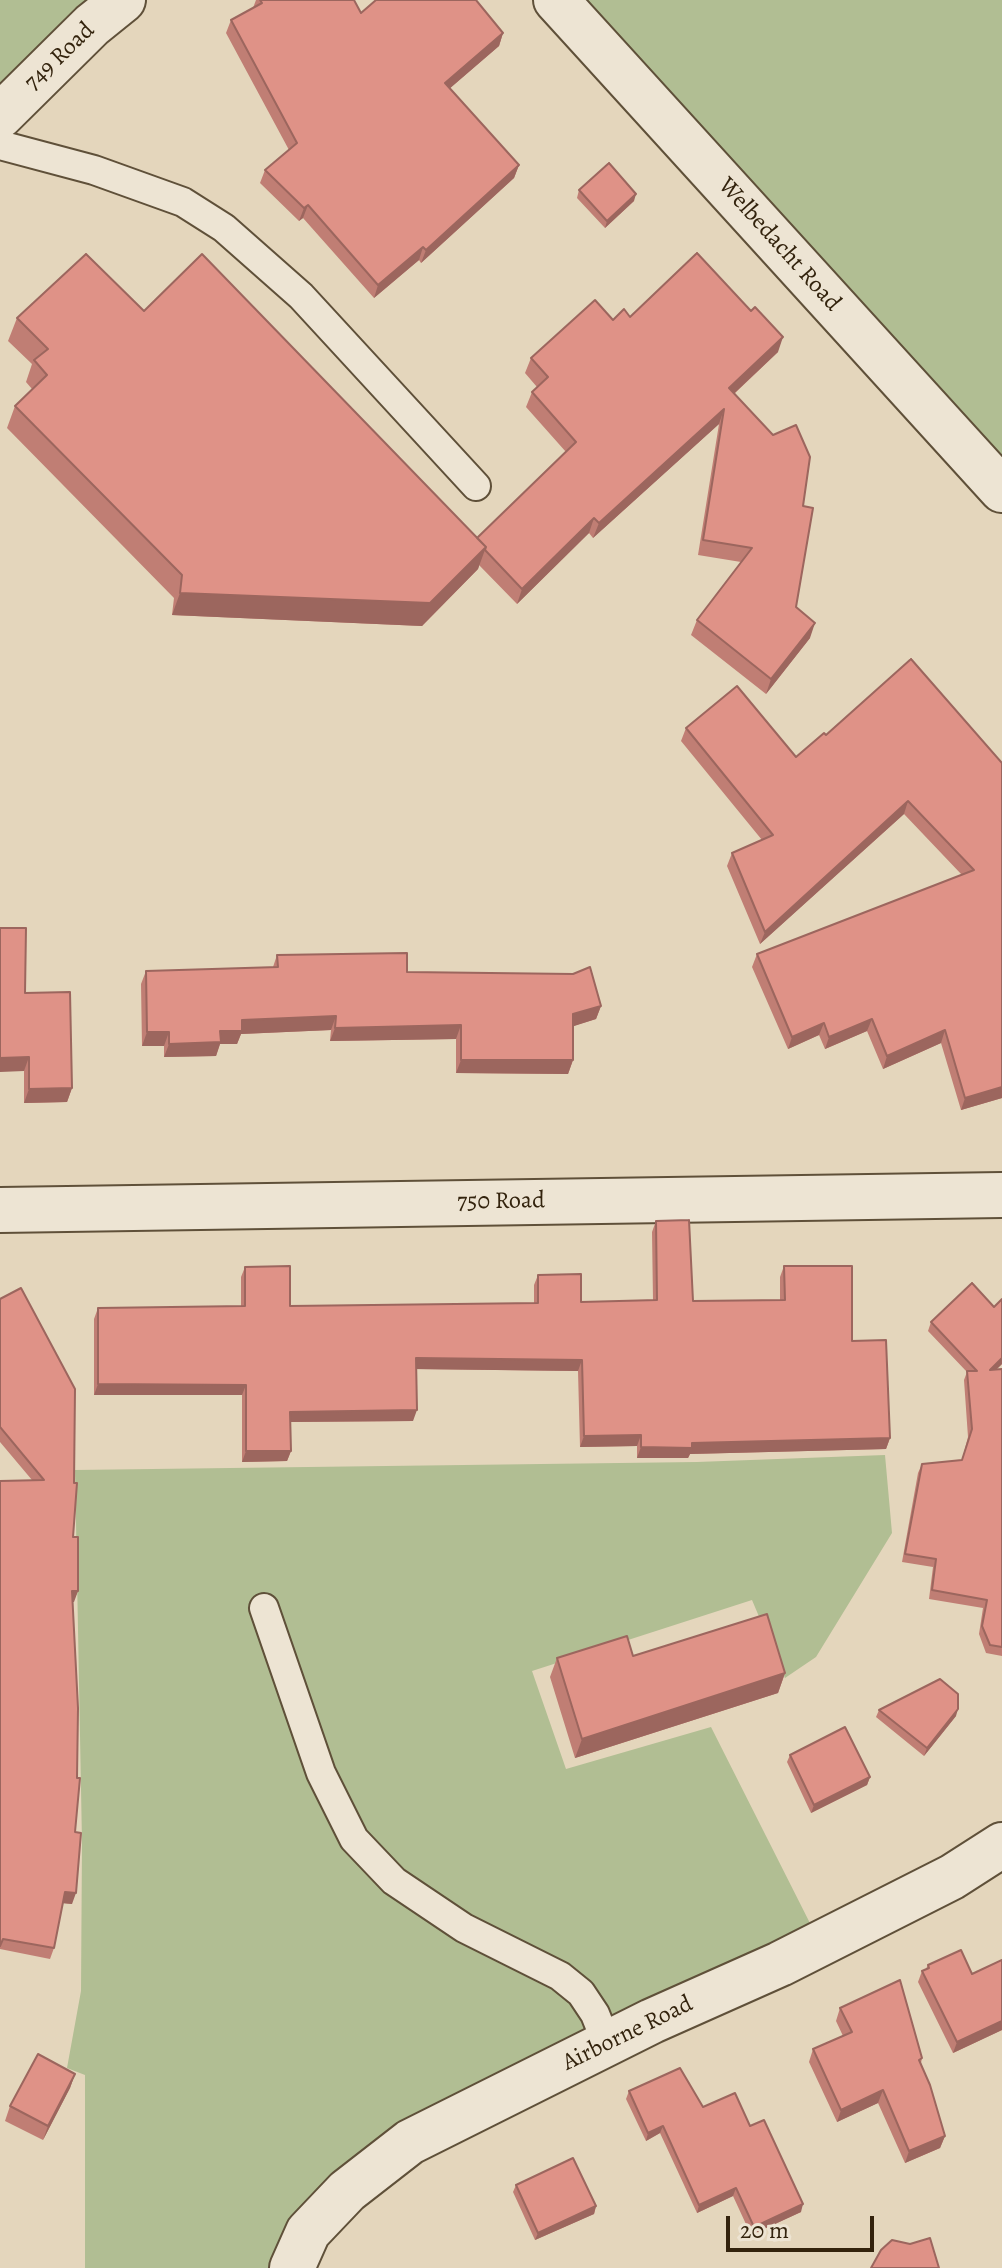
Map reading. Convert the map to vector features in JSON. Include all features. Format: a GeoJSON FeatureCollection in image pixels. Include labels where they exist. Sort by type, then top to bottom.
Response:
{"type":"FeatureCollection","features":[{"type":"Feature","properties":{"kind":"street","name":"749 Road"},"geometry":{"type":"LineString","coordinates":[[0,116],[69,46],[123,0]]}},
{"type":"Feature","properties":{"kind":"street","name":"Welbedacht Road"},"geometry":{"type":"LineString","coordinates":[[556,0],[1002,490]]}},
{"type":"Feature","properties":{"kind":"street","name":"750 Road"},"geometry":{"type":"LineString","coordinates":[[0,1210],[1002,1195]]}},
{"type":"Feature","properties":{"kind":"street","name":"Airborne Road"},"geometry":{"type":"LineString","coordinates":[[292,2268],[308,2232],[347,2191],[410,2142],[652,2021],[780,1964],[952,1877],[1002,1845]]}},
{"type":"Feature","properties":{"kind":"lane"},"geometry":{"type":"LineString","coordinates":[[0,145],[94,170],[183,202],[224,228],[301,296],[476,486]]}},
{"type":"Feature","properties":{"kind":"lane"},"geometry":{"type":"LineString","coordinates":[[264,1608],[321,1773],[354,1839],[394,1881],[453,1920],[560,1976],[581,1993],[595,2014],[607,2044]]}},
{"type":"Feature","properties":{"kind":"green space"},"geometry":{"type":"Polygon","coordinates":[[[0,0],[127,0],[0,119],[0,0]]]}},
{"type":"Feature","properties":{"kind":"green space"},"geometry":{"type":"Polygon","coordinates":[[[558,0],[1002,0],[1002,487],[558,0]]]}},
{"type":"Feature","properties":{"kind":"green space"},"geometry":{"type":"Polygon","coordinates":[[[885,1455],[892,1533],[816,1657],[785,1678],[752,1600],[532,1671],[566,1769],[711,1727],[820,1943],[462,2112],[290,2268],[85,2268],[85,2075],[67,2068],[81,1991],[82,1842],[75,1470],[697,1462],[885,1455]]]}},
{"type":"Feature","properties":{"kind":"building"},"geometry":{"type":"Polygon","coordinates":[[[260,0],[354,0],[361,13],[376,0],[476,0],[503,33],[445,83],[519,165],[426,250],[423,247],[378,285],[308,205],[304,208],[265,170],[297,143],[231,20],[262,3],[260,0]]]}},
{"type":"Feature","properties":{"kind":"building"},"geometry":{"type":"Polygon","coordinates":[[[609,163],[636,194],[607,221],[579,190],[609,163]]]}},
{"type":"Feature","properties":{"kind":"building"},"geometry":{"type":"Polygon","coordinates":[[[697,253],[751,311],[755,307],[783,337],[729,388],[773,435],[796,425],[810,457],[803,506],[813,508],[796,607],[815,623],[771,679],[697,620],[752,548],[703,540],[724,409],[599,523],[594,518],[522,589],[477,538],[576,442],[532,392],[548,377],[531,358],[595,300],[613,320],[624,309],[630,317],[697,253]]]}},
{"type":"Feature","properties":{"kind":"building"},"geometry":{"type":"Polygon","coordinates":[[[86,254],[144,311],[202,254],[486,547],[430,603],[180,593],[182,575],[15,406],[47,375],[34,360],[48,349],[17,318],[86,254]]]}},
{"type":"Feature","properties":{"kind":"building"},"geometry":{"type":"Polygon","coordinates":[[[911,659],[1002,763],[1002,1087],[965,1098],[945,1030],[887,1056],[872,1019],[829,1037],[824,1023],[792,1037],[757,954],[974,870],[908,801],[765,932],[732,853],[773,835],[686,728],[737,686],[796,757],[824,733],[826,735],[911,659]]]}},
{"type":"Feature","properties":{"kind":"building"},"geometry":{"type":"Polygon","coordinates":[[[0,928],[26,928],[25,993],[70,992],[72,1088],[29,1089],[29,1057],[0,1058],[0,928]]]}},
{"type":"Feature","properties":{"kind":"building"},"geometry":{"type":"Polygon","coordinates":[[[407,953],[407,972],[573,974],[590,967],[601,1006],[573,1014],[573,1060],[461,1060],[461,1025],[335,1028],[336,1016],[242,1020],[242,1031],[220,1031],[221,1042],[169,1044],[169,1032],[147,1032],[146,971],[278,967],[277,955],[407,953]]]}},
{"type":"Feature","properties":{"kind":"building"},"geometry":{"type":"Polygon","coordinates":[[[689,1220],[693,1301],[785,1300],[784,1266],[852,1266],[852,1341],[886,1340],[890,1438],[692,1443],[692,1448],[641,1447],[641,1435],[584,1436],[582,1360],[416,1358],[417,1410],[290,1412],[291,1451],[246,1451],[246,1385],[98,1384],[98,1308],[245,1306],[245,1267],[290,1266],[290,1306],[538,1303],[538,1275],[581,1274],[581,1302],[657,1300],[656,1221],[689,1220]]]}},
{"type":"Feature","properties":{"kind":"building"},"geometry":{"type":"Polygon","coordinates":[[[972,1283],[994,1307],[1002,1299],[1002,1358],[990,1370],[1002,1369],[1002,1647],[990,1645],[982,1626],[987,1600],[932,1590],[936,1559],[905,1554],[922,1464],[962,1460],[972,1429],[967,1371],[977,1371],[931,1322],[972,1283]]]}},
{"type":"Feature","properties":{"kind":"building"},"geometry":{"type":"Polygon","coordinates":[[[21,1288],[75,1389],[74,1483],[77,1483],[73,1537],[78,1537],[78,1591],[72,1591],[78,1708],[77,1778],[80,1778],[75,1832],[81,1833],[76,1893],[65,1892],[54,1948],[3,1939],[0,1946],[0,1481],[44,1480],[0,1427],[0,1299],[21,1288]]]}},
{"type":"Feature","properties":{"kind":"building"},"geometry":{"type":"Polygon","coordinates":[[[767,1614],[785,1673],[582,1739],[557,1658],[627,1636],[633,1656],[767,1614]]]}},
{"type":"Feature","properties":{"kind":"building"},"geometry":{"type":"Polygon","coordinates":[[[940,1679],[958,1694],[958,1709],[927,1748],[879,1710],[940,1679]]]}},
{"type":"Feature","properties":{"kind":"building"},"geometry":{"type":"Polygon","coordinates":[[[845,1727],[870,1777],[814,1805],[790,1755],[845,1727]]]}},
{"type":"Feature","properties":{"kind":"building"},"geometry":{"type":"Polygon","coordinates":[[[961,1950],[972,1974],[1002,1960],[1002,2021],[957,2042],[922,1971],[929,1968],[928,1965],[961,1950]]]}},
{"type":"Feature","properties":{"kind":"building"},"geometry":{"type":"Polygon","coordinates":[[[900,1980],[922,2058],[919,2060],[945,2136],[909,2151],[883,2090],[841,2110],[813,2049],[852,2032],[840,2008],[900,1980]]]}},
{"type":"Feature","properties":{"kind":"building"},"geometry":{"type":"Polygon","coordinates":[[[38,2054],[75,2074],[48,2126],[10,2106],[38,2054]]]}},
{"type":"Feature","properties":{"kind":"building"},"geometry":{"type":"Polygon","coordinates":[[[680,2068],[703,2107],[735,2093],[750,2126],[764,2120],[803,2204],[754,2227],[736,2188],[699,2205],[663,2126],[648,2133],[629,2091],[680,2068]]]}},
{"type":"Feature","properties":{"kind":"building"},"geometry":{"type":"Polygon","coordinates":[[[573,2158],[596,2206],[538,2233],[516,2185],[573,2158]]]}},
{"type":"Feature","properties":{"kind":"building"},"geometry":{"type":"Polygon","coordinates":[[[930,2238],[939,2268],[871,2268],[881,2250],[892,2240],[910,2244],[930,2238]]]}}]}
